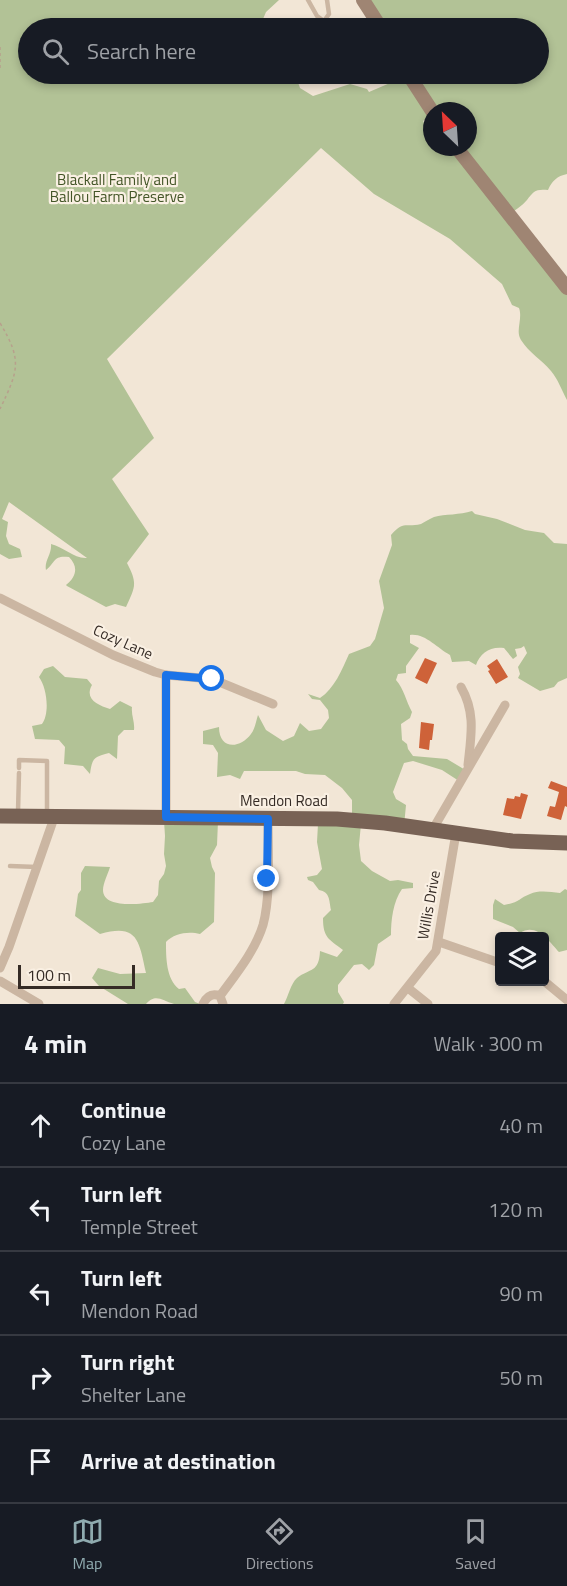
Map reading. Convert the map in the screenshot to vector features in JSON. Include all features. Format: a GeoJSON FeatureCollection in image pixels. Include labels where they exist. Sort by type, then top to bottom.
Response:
{"type":"FeatureCollection","features":[{"type":"Feature","properties":{"kind":"main road","name":"Mendon Road"},"geometry":{"type":"LineString","coordinates":[[0,816],[337,819],[432,829],[512,841],[566,841]]}},
{"type":"Feature","properties":{"kind":"street"},"geometry":{"type":"LineString","coordinates":[[363,0],[375,18]]}},
{"type":"Feature","properties":{"kind":"street"},"geometry":{"type":"LineString","coordinates":[[414,84],[426,102]]}},
{"type":"Feature","properties":{"kind":"street"},"geometry":{"type":"LineString","coordinates":[[463,156],[567,288]]}},
{"type":"Feature","properties":{"kind":"street","name":"Cozy Lane"},"geometry":{"type":"LineString","coordinates":[[0,598],[113,655],[166,675],[212,679],[273,704]]}},
{"type":"Feature","properties":{"kind":"street"},"geometry":{"type":"LineString","coordinates":[[166,675],[166,817]]}},
{"type":"Feature","properties":{"kind":"street"},"geometry":{"type":"LineString","coordinates":[[461,687],[469,700],[471,714],[472,733],[467,767]]}},
{"type":"Feature","properties":{"kind":"street"},"geometry":{"type":"LineString","coordinates":[[432,829],[505,705]]}},
{"type":"Feature","properties":{"kind":"street"},"geometry":{"type":"LineString","coordinates":[[0,968],[37,867],[50,818]]}},
{"type":"Feature","properties":{"kind":"street"},"geometry":{"type":"LineString","coordinates":[[203,1004],[211,995],[222,1000],[262,927],[267,879],[268,819]]}},
{"type":"Feature","properties":{"kind":"street","name":"Willis Drive"},"geometry":{"type":"LineString","coordinates":[[394,1004],[429,961],[439,942],[456,833]]}},
{"type":"Feature","properties":{"kind":"street"},"geometry":{"type":"LineString","coordinates":[[439,942],[495,961]]}},
{"type":"Feature","properties":{"kind":"street"},"geometry":{"type":"LineString","coordinates":[[0,981],[39,1004]]}},
{"type":"Feature","properties":{"kind":"street"},"geometry":{"type":"LineString","coordinates":[[549,985],[567,999]]}},
{"type":"Feature","properties":{"kind":"street"},"geometry":{"type":"LineString","coordinates":[[408,988],[428,1004]]}},
{"type":"Feature","properties":{"kind":"lane"},"geometry":{"type":"LineString","coordinates":[[308,0],[320,18]]}},
{"type":"Feature","properties":{"kind":"lane"},"geometry":{"type":"LineString","coordinates":[[326,18],[329,14],[327,0]]}},
{"type":"Feature","properties":{"kind":"lane"},"geometry":{"type":"LineString","coordinates":[[18,816],[19,760],[47,761],[50,818]]}},
{"type":"Feature","properties":{"kind":"lane"},"geometry":{"type":"LineString","coordinates":[[10,866],[37,867]]}},
{"type":"Feature","properties":{"kind":"path"},"geometry":{"type":"LineString","coordinates":[[0,47],[0,69]]}},
{"type":"Feature","properties":{"kind":"path"},"geometry":{"type":"LineString","coordinates":[[0,323],[12,343],[16,358],[15,377],[0,409]]}},
{"type":"Feature","properties":{"kind":"green space","name":"Blackall Family and Ballou Farm Preserve"},"geometry":{"type":"Polygon","coordinates":[[[0,0],[279,0],[266,12],[263,18],[18,18],[18,84],[299,84],[300,88],[313,96],[350,84],[367,89],[369,92],[388,84],[549,84],[549,18],[375,18],[363,0],[567,0],[567,174],[555,179],[548,190],[537,190],[510,214],[567,288],[567,400],[553,374],[521,340],[519,308],[512,305],[502,284],[450,239],[374,194],[321,148],[107,359],[154,438],[112,479],[149,534],[127,563],[134,585],[126,607],[115,604],[106,607],[67,586],[75,572],[74,564],[69,557],[57,558],[46,570],[51,544],[78,557],[87,558],[9,502],[2,519],[8,522],[6,536],[9,544],[20,549],[22,557],[9,559],[0,554],[0,0]]]}},
{"type":"Feature","properties":{"kind":"green space"},"geometry":{"type":"Polygon","coordinates":[[[472,511],[475,514],[497,519],[525,530],[544,533],[554,543],[567,544],[567,678],[558,682],[554,687],[540,691],[518,678],[520,674],[518,667],[527,653],[524,646],[515,649],[517,656],[513,659],[504,648],[490,649],[480,657],[476,665],[469,661],[452,662],[450,655],[431,642],[421,636],[410,635],[410,643],[419,648],[406,666],[406,673],[398,674],[396,680],[412,712],[410,718],[401,724],[402,740],[407,744],[413,756],[447,759],[467,771],[459,781],[442,770],[413,761],[404,763],[393,792],[396,799],[406,805],[404,826],[361,824],[359,845],[361,861],[372,871],[390,881],[413,883],[413,888],[402,889],[396,900],[391,935],[378,944],[374,965],[369,970],[362,964],[354,965],[338,985],[343,1004],[284,1004],[295,980],[316,967],[320,951],[337,957],[343,950],[328,937],[324,930],[323,918],[331,910],[328,897],[307,877],[317,875],[322,869],[317,842],[318,824],[352,821],[352,800],[342,788],[325,775],[296,771],[244,771],[240,779],[230,775],[217,777],[218,753],[213,745],[203,744],[203,731],[219,727],[222,740],[231,745],[236,744],[251,734],[258,715],[266,730],[283,741],[294,736],[300,723],[309,731],[321,729],[329,718],[328,710],[320,700],[312,699],[308,694],[320,698],[325,694],[337,679],[349,654],[370,646],[375,639],[384,608],[379,581],[392,545],[391,535],[402,526],[421,524],[438,516],[472,511]]]}},
{"type":"Feature","properties":{"kind":"green space"},"geometry":{"type":"Polygon","coordinates":[[[53,666],[65,677],[87,679],[92,685],[91,698],[101,706],[110,709],[120,701],[132,707],[134,730],[124,730],[118,736],[117,759],[109,753],[97,757],[93,761],[90,774],[83,766],[64,764],[65,747],[59,740],[35,739],[32,726],[42,724],[47,707],[44,687],[39,677],[44,669],[53,666]]]}},
{"type":"Feature","properties":{"kind":"green space"},"geometry":{"type":"Polygon","coordinates":[[[164,821],[218,821],[217,845],[210,858],[215,873],[214,922],[200,934],[182,933],[166,942],[171,980],[179,989],[185,988],[195,1002],[200,1004],[174,1004],[156,998],[146,1004],[128,1004],[99,986],[92,978],[98,968],[120,974],[146,973],[141,952],[135,937],[129,933],[113,931],[100,934],[75,916],[78,894],[81,890],[81,873],[85,866],[110,867],[103,890],[109,900],[124,904],[153,902],[158,895],[159,881],[166,866],[164,821]]]}},
{"type":"Feature","properties":{"kind":"green space"},"geometry":{"type":"Polygon","coordinates":[[[567,890],[567,950],[559,952],[549,941],[549,932],[526,930],[519,932],[513,927],[493,919],[495,899],[504,905],[533,893],[560,893],[567,890]]]}},
{"type":"Feature","properties":{"kind":"building"},"geometry":{"type":"Polygon","coordinates":[[[425,658],[437,663],[427,684],[415,678],[425,658]]]}},
{"type":"Feature","properties":{"kind":"building"},"geometry":{"type":"Polygon","coordinates":[[[497,659],[508,677],[496,684],[487,666],[497,659]]]}},
{"type":"Feature","properties":{"kind":"building"},"geometry":{"type":"Polygon","coordinates":[[[421,722],[434,724],[429,750],[419,748],[421,722]]]}},
{"type":"Feature","properties":{"kind":"building"},"geometry":{"type":"Polygon","coordinates":[[[551,781],[567,787],[567,807],[565,806],[561,820],[547,816],[550,806],[555,807],[559,792],[548,788],[551,781]]]}},
{"type":"Feature","properties":{"kind":"building"},"geometry":{"type":"Polygon","coordinates":[[[521,793],[528,795],[521,819],[503,815],[507,798],[520,797],[521,793]]]}},
{"type":"Feature","properties":{"kind":"route"},"geometry":{"type":"LineString","coordinates":[[212,679],[166,675],[166,817],[268,819],[267,879]]}}]}
